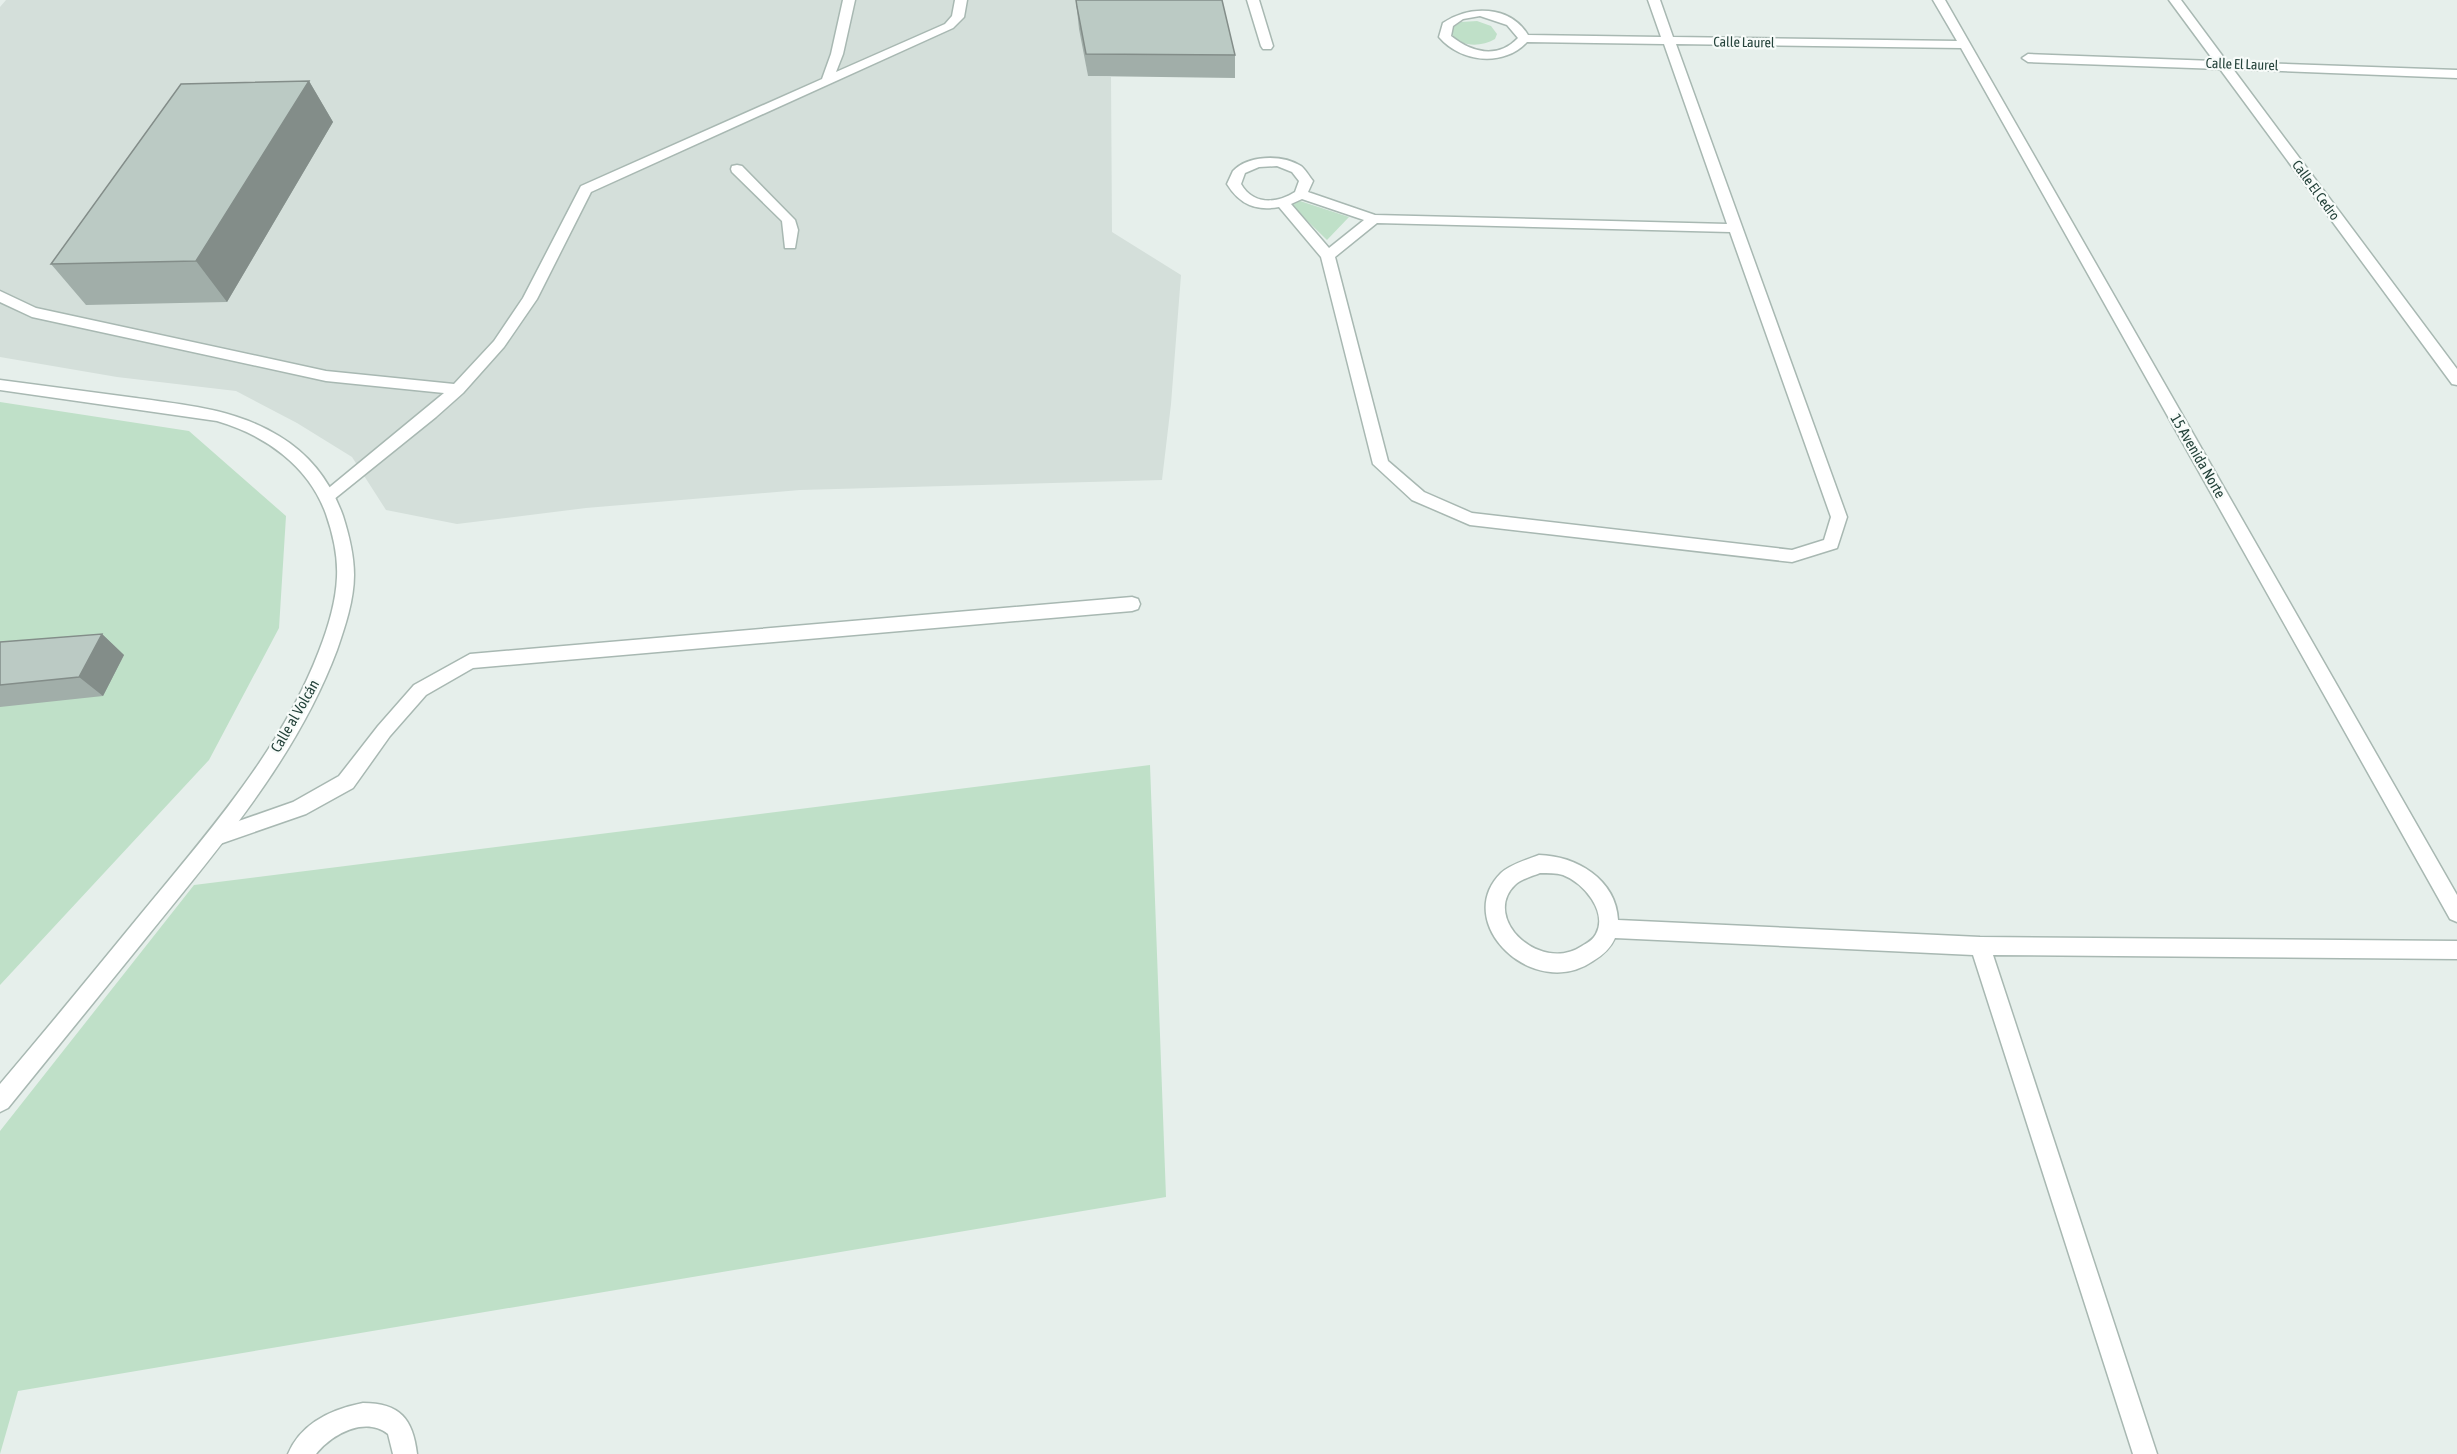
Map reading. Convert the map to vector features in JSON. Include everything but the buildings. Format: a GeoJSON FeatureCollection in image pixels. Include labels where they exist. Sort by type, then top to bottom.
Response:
{"type":"FeatureCollection","features":[{"type":"Feature","properties":{"kind":"street"},"geometry":{"type":"LineString","coordinates":[[827,81],[837,54],[849,0]]}},
{"type":"Feature","properties":{"kind":"street"},"geometry":{"type":"LineString","coordinates":[[327,496],[458,389],[499,344],[530,299],[586,189],[949,26],[958,17],[961,0]]}},
{"type":"Feature","properties":{"kind":"street"},"geometry":{"type":"LineString","coordinates":[[1253,0],[1267,46]]}},
{"type":"Feature","properties":{"kind":"street"},"geometry":{"type":"LineString","coordinates":[[1283,203],[1328,256],[1381,464],[1418,496],[1470,519],[1792,556],[1831,544],[1839,517],[1654,0]]}},
{"type":"Feature","properties":{"kind":"street","name":"15 Avenida Norte"},"geometry":{"type":"LineString","coordinates":[[1939,0],[2457,913]]}},
{"type":"Feature","properties":{"kind":"street","name":"Calle El Cedro"},"geometry":{"type":"LineString","coordinates":[[2175,0],[2457,380]]}},
{"type":"Feature","properties":{"kind":"street"},"geometry":{"type":"LineString","coordinates":[[1480,13],[1502,17],[1518,26],[1524,38],[1516,49],[1498,55],[1476,55],[1456,48],[1445,37],[1447,25],[1460,16],[1480,13]]}},
{"type":"Feature","properties":{"kind":"street","name":"Calle Laurel"},"geometry":{"type":"LineString","coordinates":[[1524,38],[1965,45]]}},
{"type":"Feature","properties":{"kind":"street","name":"Calle El Laurel"},"geometry":{"type":"LineString","coordinates":[[2028,58],[2223,63],[2457,74]]}},
{"type":"Feature","properties":{"kind":"street"},"geometry":{"type":"LineString","coordinates":[[1278,162],[1297,169],[1306,181],[1301,194],[1283,203],[1260,204],[1242,196],[1234,184],[1239,171],[1257,163],[1278,162]]}},
{"type":"Feature","properties":{"kind":"street"},"geometry":{"type":"LineString","coordinates":[[737,170],[788,220],[791,230],[790,245]]}},
{"type":"Feature","properties":{"kind":"street"},"geometry":{"type":"LineString","coordinates":[[1301,194],[1374,219],[1735,228]]}},
{"type":"Feature","properties":{"kind":"street"},"geometry":{"type":"LineString","coordinates":[[1328,256],[1374,219]]}},
{"type":"Feature","properties":{"kind":"street"},"geometry":{"type":"LineString","coordinates":[[0,296],[32,312],[326,376],[458,389]]}},
{"type":"Feature","properties":{"kind":"street","name":"Calle al Volcán"},"geometry":{"type":"LineString","coordinates":[[0,385],[217,416],[259,431],[310,469],[333,508],[345,556],[345,583],[330,648],[314,688],[284,738],[217,837],[0,1101]]}},
{"type":"Feature","properties":{"kind":"street"},"geometry":{"type":"LineString","coordinates":[[217,837],[298,808],[346,782],[384,731],[420,690],[470,661],[1132,604]]}},
{"type":"Feature","properties":{"kind":"street"},"geometry":{"type":"LineString","coordinates":[[1539,864],[1557,864],[1575,871],[1590,882],[1601,896],[1608,912],[1608,929],[1602,944],[1589,956],[1573,964],[1554,965],[1535,961],[1518,952],[1504,938],[1496,921],[1494,904],[1498,889],[1508,876],[1522,868],[1539,864]]}},
{"type":"Feature","properties":{"kind":"street"},"geometry":{"type":"LineString","coordinates":[[1608,929],[1980,946],[2457,950]]}},
{"type":"Feature","properties":{"kind":"street"},"geometry":{"type":"LineString","coordinates":[[1980,946],[2145,1454]]}},
{"type":"Feature","properties":{"kind":"street"},"geometry":{"type":"LineString","coordinates":[[300,1454],[320,1431],[346,1417],[373,1413],[394,1422],[405,1441],[405,1454]]}},
{"type":"Feature","properties":{"kind":"shaded area"},"geometry":{"type":"Polygon","coordinates":[[[6,0],[1077,0],[1088,76],[1111,77],[1112,232],[1181,275],[1171,404],[1162,480],[800,490],[586,508],[457,524],[386,510],[352,457],[297,423],[236,391],[117,377],[0,357],[0,7],[6,0]]]}},
{"type":"Feature","properties":{"kind":"green space"},"geometry":{"type":"Polygon","coordinates":[[[1477,21],[1491,26],[1497,34],[1495,39],[1484,44],[1471,45],[1455,38],[1451,33],[1452,28],[1461,22],[1477,21]]]}},
{"type":"Feature","properties":{"kind":"green space"},"geometry":{"type":"Polygon","coordinates":[[[1300,201],[1349,217],[1327,240],[1290,204],[1300,201]]]}},
{"type":"Feature","properties":{"kind":"green space"},"geometry":{"type":"Polygon","coordinates":[[[0,402],[189,431],[286,516],[279,628],[209,760],[0,985],[0,402]]]}},
{"type":"Feature","properties":{"kind":"green space"},"geometry":{"type":"Polygon","coordinates":[[[1150,765],[1166,1197],[18,1391],[0,1454],[0,1131],[194,885],[1150,765]]]}}]}
